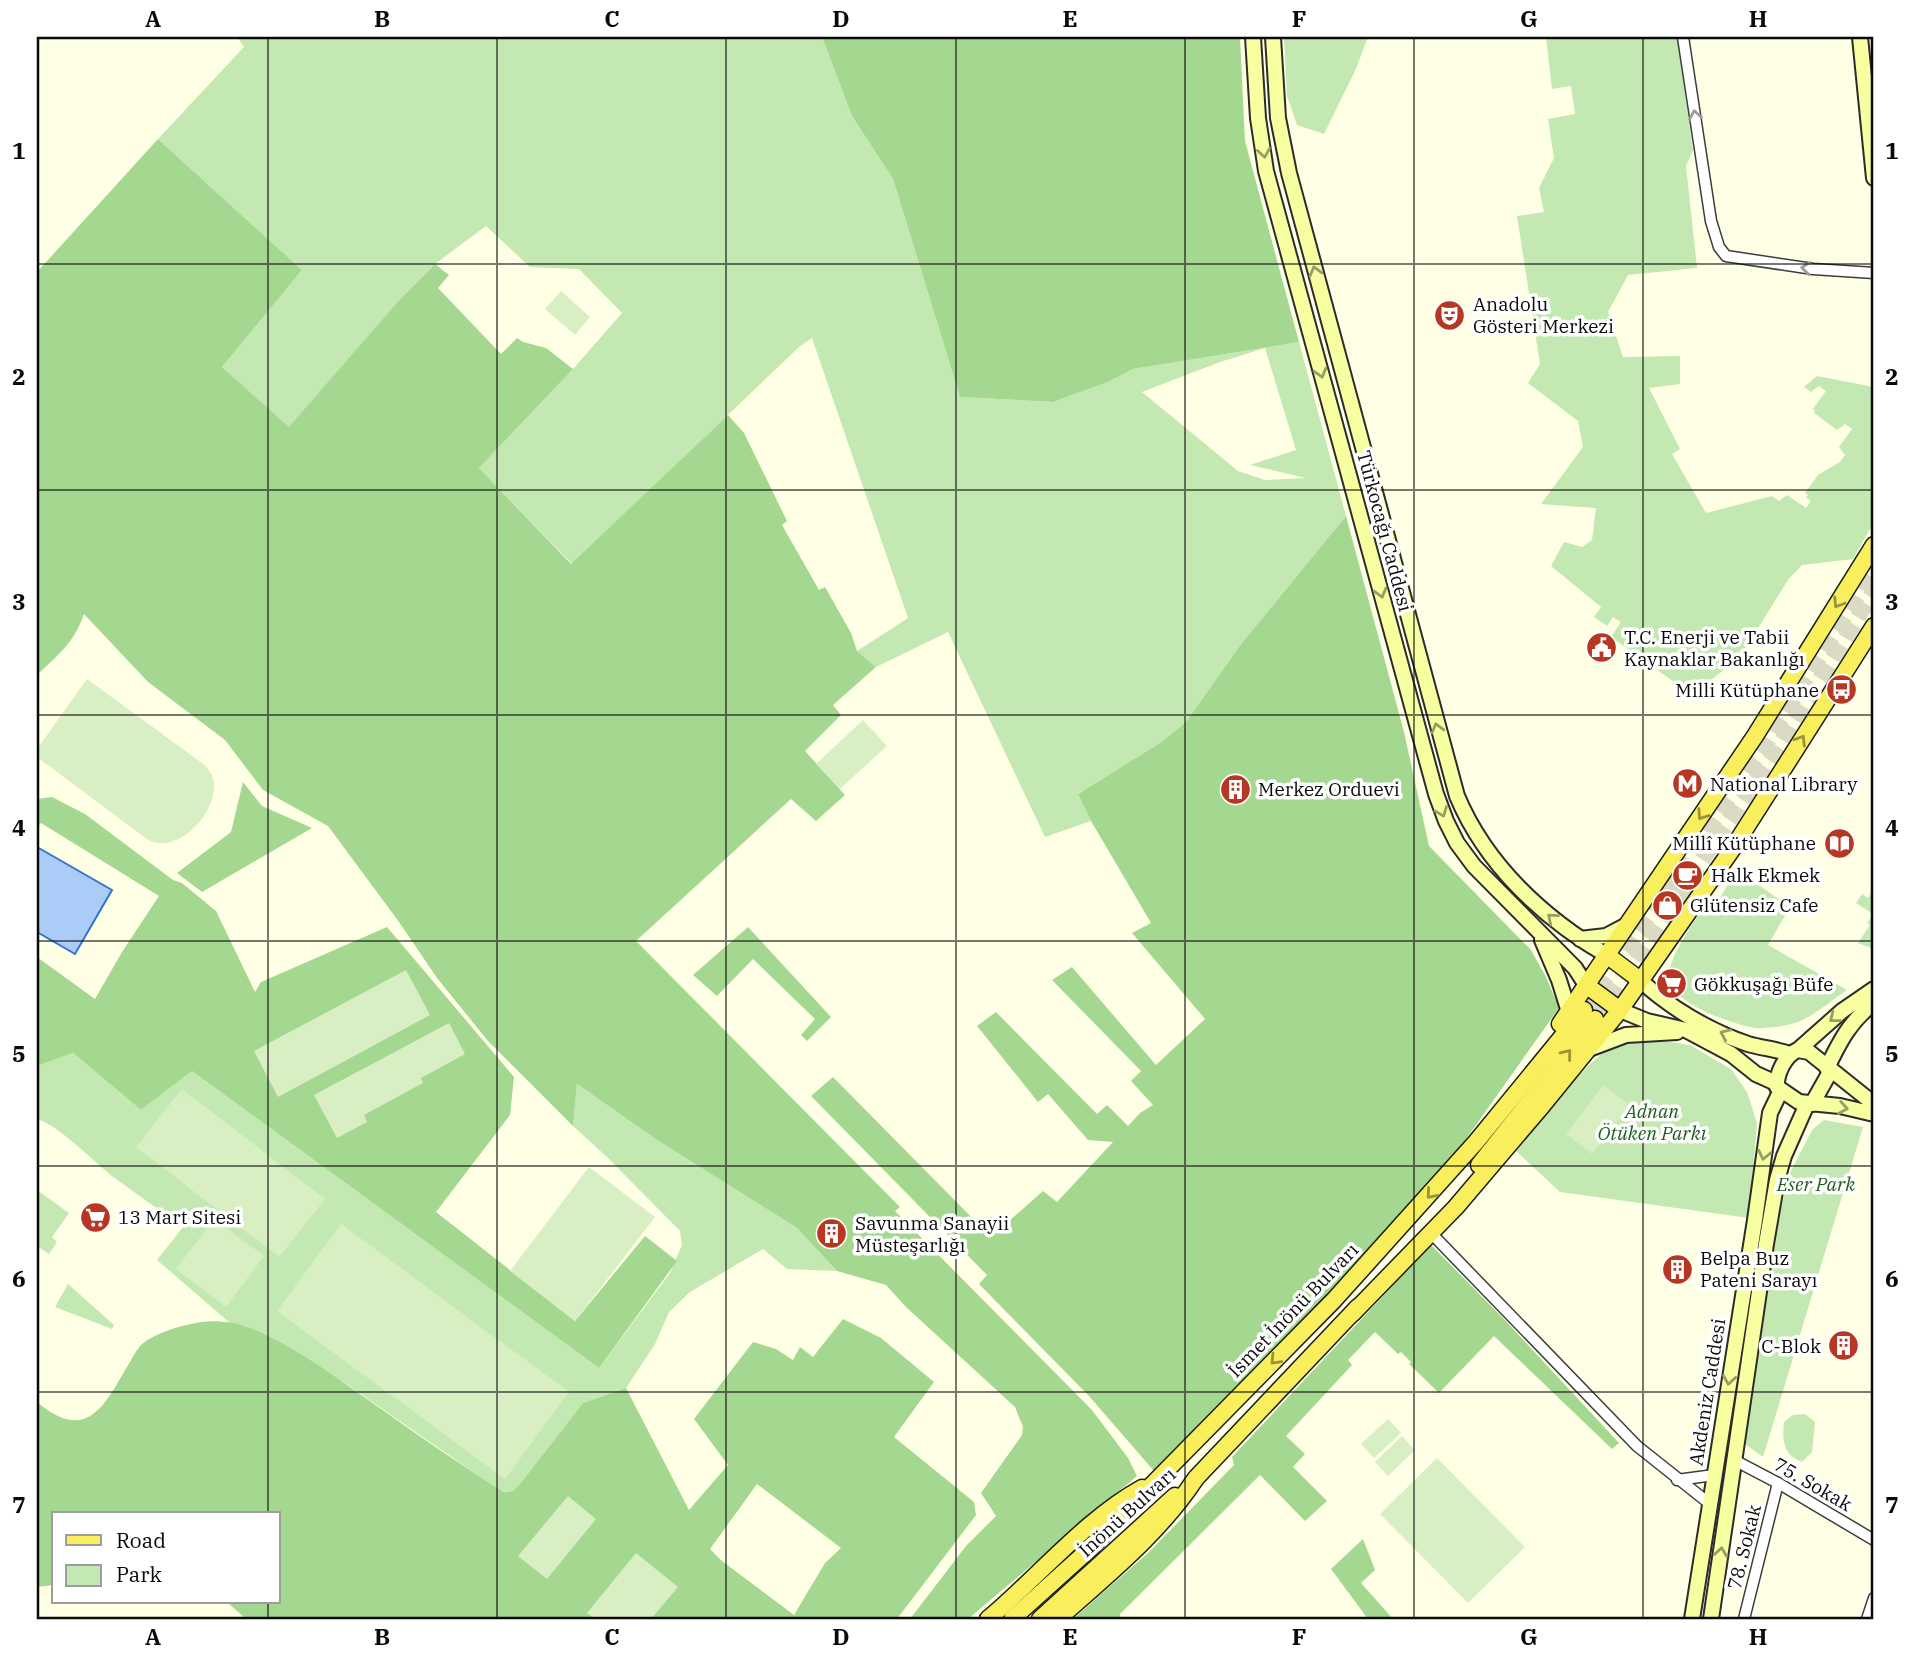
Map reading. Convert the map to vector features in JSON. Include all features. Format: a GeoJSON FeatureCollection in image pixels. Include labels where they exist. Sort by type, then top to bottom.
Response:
{"type":"FeatureCollection","features":[{"type":"Feature","properties":{"kind":"main road","name":"Türkocağı Caddesi"},"geometry":{"type":"LineString","coordinates":[[1253,37],[1258,118],[1266,171],[1426,762],[1446,821],[1457,843],[1474,866],[1576,968],[1586,985]]}},
{"type":"Feature","properties":{"kind":"main road","name":"Türkocağı Caddesi"},"geometry":{"type":"LineString","coordinates":[[1273,37],[1278,118],[1289,173],[1449,774],[1466,818],[1479,841],[1503,870],[1540,908],[1578,939],[1608,956]]}},
{"type":"Feature","properties":{"kind":"main road"},"geometry":{"type":"LineString","coordinates":[[1860,37],[1874,178]]}},
{"type":"Feature","properties":{"kind":"main road"},"geometry":{"type":"LineString","coordinates":[[1258,118],[1278,118]]}},
{"type":"Feature","properties":{"kind":"main road"},"geometry":{"type":"LineString","coordinates":[[1353,487],[1370,476]]}},
{"type":"Feature","properties":{"kind":"main road"},"geometry":{"type":"LineString","coordinates":[[1357,502],[1373,492]]}},
{"type":"Feature","properties":{"kind":"main road"},"geometry":{"type":"LineString","coordinates":[[1352,1314],[1485,1157],[1582,1014],[1586,985],[1755,736],[1874,545]]}},
{"type":"Feature","properties":{"kind":"main road"},"geometry":{"type":"LineString","coordinates":[[1058,1619],[1154,1533],[1177,1507],[1196,1479],[1490,1167],[1588,1050],[1620,1010],[1733,848],[1874,625]]}},
{"type":"Feature","properties":{"kind":"main road"},"geometry":{"type":"LineString","coordinates":[[1578,939],[1606,936],[1630,922]]}},
{"type":"Feature","properties":{"kind":"main road"},"geometry":{"type":"LineString","coordinates":[[1539,932],[1559,980],[1582,1014]]}},
{"type":"Feature","properties":{"kind":"main road"},"geometry":{"type":"LineString","coordinates":[[1608,956],[1661,998],[1704,1024],[1749,1044],[1809,1052],[1874,1104]]}},
{"type":"Feature","properties":{"kind":"main road"},"geometry":{"type":"LineString","coordinates":[[1586,985],[1620,1010],[1647,1021],[1685,1030],[1731,1054],[1746,1063],[1756,1074],[1800,1102],[1840,1106],[1874,1114]]}},
{"type":"Feature","properties":{"kind":"main road"},"geometry":{"type":"LineString","coordinates":[[1778,1087],[1779,1073],[1794,1052],[1842,1011],[1874,989]]}},
{"type":"Feature","properties":{"kind":"main road"},"geometry":{"type":"LineString","coordinates":[[1810,1104],[1829,1070],[1845,1031],[1874,1003]]}},
{"type":"Feature","properties":{"kind":"main road","name":"İsmet İnönü Bulvarı"},"geometry":{"type":"LineString","coordinates":[[1012,1619],[1083,1555],[1334,1300],[1476,1142],[1582,1014]]}},
{"type":"Feature","properties":{"kind":"main road"},"geometry":{"type":"LineString","coordinates":[[1588,1050],[1626,1035],[1685,1030]]}},
{"type":"Feature","properties":{"kind":"main road","name":"Akdeniz Caddesi"},"geometry":{"type":"LineString","coordinates":[[1692,1619],[1770,1113],[1778,1087]]}},
{"type":"Feature","properties":{"kind":"main road","name":"Akdeniz Caddesi"},"geometry":{"type":"LineString","coordinates":[[1711,1619],[1777,1180],[1784,1156],[1810,1104]]}},
{"type":"Feature","properties":{"kind":"main road"},"geometry":{"type":"LineString","coordinates":[[988,1619],[1100,1517],[1127,1496],[1160,1478]]}},
{"type":"Feature","properties":{"kind":"main road"},"geometry":{"type":"LineString","coordinates":[[995,1619],[1160,1478]]}},
{"type":"Feature","properties":{"kind":"main road","name":"İnönü Bulvarı"},"geometry":{"type":"LineString","coordinates":[[1086,1576],[1196,1479]]}},
{"type":"Feature","properties":{"kind":"main road"},"geometry":{"type":"LineString","coordinates":[[1032,1619],[1086,1576]]}},
{"type":"Feature","properties":{"kind":"main road"},"geometry":{"type":"LineString","coordinates":[[1040,1619],[1086,1576]]}},
{"type":"Feature","properties":{"kind":"street"},"geometry":{"type":"LineString","coordinates":[[1683,37],[1709,209],[1719,247],[1727,256],[1740,260],[1874,273]]}},
{"type":"Feature","properties":{"kind":"street"},"geometry":{"type":"LineString","coordinates":[[1430,1232],[1618,1428],[1677,1480],[1710,1504]]}},
{"type":"Feature","properties":{"kind":"street","name":"75. Sokak"},"geometry":{"type":"LineString","coordinates":[[1734,1460],[1874,1540]]}},
{"type":"Feature","properties":{"kind":"street"},"geometry":{"type":"LineString","coordinates":[[1677,1480],[1714,1475]]}},
{"type":"Feature","properties":{"kind":"street","name":"78. Sokak"},"geometry":{"type":"LineString","coordinates":[[1744,1619],[1778,1483]]}},
{"type":"Feature","properties":{"kind":"street"},"geometry":{"type":"LineString","coordinates":[[1867,1619],[1874,1598]]}},
{"type":"Feature","properties":{"kind":"green space"},"geometry":{"type":"Polygon","coordinates":[[[237,37],[822,37],[852,116],[893,179],[960,397],[1053,402],[1108,382],[1133,369],[1299,342],[1346,516],[1241,644],[1186,722],[1163,741],[1078,794],[1091,821],[1045,837],[948,632],[876,667],[857,651],[908,618],[812,338],[799,347],[572,564],[479,468],[622,313],[579,269],[530,267],[486,226],[435,264],[401,298],[289,428],[222,367],[302,270],[158,139],[244,47],[237,37]],[[1265,348],[1142,392],[1238,471],[1265,480],[1306,478],[1250,465],[1296,450],[1265,348]]]}},
{"type":"Feature","properties":{"kind":"green space"},"geometry":{"type":"Polygon","coordinates":[[[822,37],[1240,37],[1245,141],[1299,342],[1133,369],[1108,382],[1053,402],[960,397],[893,179],[852,116],[822,37]]]}},
{"type":"Feature","properties":{"kind":"green space"},"geometry":{"type":"Polygon","coordinates":[[[1284,37],[1368,37],[1355,71],[1324,134],[1297,125],[1287,96],[1284,37]]]}},
{"type":"Feature","properties":{"kind":"green space"},"geometry":{"type":"Polygon","coordinates":[[[1546,37],[1677,37],[1693,150],[1686,166],[1697,268],[1628,275],[1608,312],[1623,357],[1680,356],[1680,384],[1649,388],[1680,449],[1672,454],[1706,513],[1772,496],[1779,501],[1787,495],[1806,508],[1811,501],[1805,493],[1818,475],[1840,462],[1845,455],[1839,447],[1852,429],[1845,424],[1837,430],[1814,413],[1813,409],[1826,391],[1819,386],[1811,392],[1804,387],[1817,376],[1874,387],[1874,528],[1870,529],[1853,559],[1802,565],[1788,580],[1740,657],[1687,699],[1681,695],[1684,689],[1611,637],[1621,622],[1613,617],[1607,626],[1594,617],[1601,607],[1551,566],[1564,542],[1582,547],[1592,540],[1596,508],[1541,504],[1583,447],[1578,421],[1528,383],[1540,364],[1517,216],[1544,212],[1539,188],[1554,158],[1548,119],[1575,114],[1571,86],[1552,89],[1546,37]]]}},
{"type":"Feature","properties":{"kind":"green space"},"geometry":{"type":"Polygon","coordinates":[[[158,139],[302,270],[222,367],[289,427],[401,298],[435,264],[449,275],[438,288],[501,354],[517,338],[546,348],[573,369],[479,468],[571,564],[728,415],[744,433],[787,521],[782,525],[819,590],[825,587],[851,633],[857,651],[876,667],[833,705],[841,715],[805,751],[845,795],[816,821],[791,799],[636,941],[900,1207],[895,1211],[1092,1410],[1128,1458],[1137,1476],[968,1619],[910,1619],[966,1546],[996,1516],[981,1493],[1022,1435],[1023,1427],[1015,1407],[906,1307],[886,1285],[837,1271],[797,1228],[660,1142],[577,1084],[573,1126],[488,1041],[437,978],[328,826],[263,790],[225,740],[148,682],[84,614],[71,641],[37,675],[37,272],[158,139]]]}},
{"type":"Feature","properties":{"kind":"green space"},"geometry":{"type":"Polygon","coordinates":[[[561,291],[590,317],[575,335],[545,309],[561,291]]]}},
{"type":"Feature","properties":{"kind":"green space"},"geometry":{"type":"Polygon","coordinates":[[[1346,516],[1404,732],[1429,846],[1531,950],[1559,1008],[1444,1170],[1160,1478],[1089,1396],[979,1284],[987,1275],[811,1096],[833,1077],[991,1237],[1043,1191],[1057,1202],[1113,1142],[1088,1140],[1048,1094],[1038,1102],[977,1026],[996,1012],[1097,1114],[1107,1105],[1128,1126],[1140,1113],[1153,1105],[1131,1081],[1141,1071],[1052,980],[1072,967],[1156,1065],[1205,1019],[1132,933],[1151,923],[1078,794],[1163,741],[1186,722],[1241,644],[1346,516]]]}},
{"type":"Feature","properties":{"kind":"green space"},"geometry":{"type":"Polygon","coordinates":[[[87,679],[206,766],[210,772],[214,782],[209,806],[203,818],[183,836],[172,842],[148,840],[37,757],[37,749],[87,679]]]}},
{"type":"Feature","properties":{"kind":"green space"},"geometry":{"type":"Polygon","coordinates":[[[863,720],[887,746],[840,789],[816,764],[863,720]]]}},
{"type":"Feature","properties":{"kind":"green space"},"geometry":{"type":"Polygon","coordinates":[[[243,782],[262,806],[312,828],[202,892],[177,873],[231,832],[243,782]]]}},
{"type":"Feature","properties":{"kind":"green space"},"geometry":{"type":"Polygon","coordinates":[[[52,797],[85,814],[173,880],[182,883],[216,911],[255,992],[261,982],[387,927],[514,1077],[510,1115],[436,1212],[575,1321],[645,1236],[677,1261],[599,1368],[192,1071],[141,1110],[73,1053],[37,1066],[37,957],[95,999],[159,896],[41,823],[37,828],[37,799],[52,797]]]}},
{"type":"Feature","properties":{"kind":"green space"},"geometry":{"type":"Polygon","coordinates":[[[1737,870],[1790,907],[1768,945],[1847,990],[1798,1022],[1765,1028],[1745,1026],[1718,1017],[1690,1003],[1678,995],[1671,985],[1670,967],[1682,940],[1703,908],[1716,904],[1737,870]]]}},
{"type":"Feature","properties":{"kind":"green space"},"geometry":{"type":"Polygon","coordinates":[[[1874,888],[1874,949],[1858,943],[1870,925],[1867,923],[1873,914],[1856,903],[1862,894],[1868,898],[1874,888]]]}},
{"type":"Feature","properties":{"kind":"green space"},"geometry":{"type":"Polygon","coordinates":[[[748,927],[831,1017],[807,1041],[801,1035],[815,1019],[753,959],[717,996],[693,975],[748,927]]]}},
{"type":"Feature","properties":{"kind":"green space"},"geometry":{"type":"Polygon","coordinates":[[[406,970],[430,1015],[278,1097],[254,1051],[406,970]]]}},
{"type":"Feature","properties":{"kind":"green space"},"geometry":{"type":"Polygon","coordinates":[[[449,1023],[465,1054],[421,1078],[423,1083],[364,1115],[367,1122],[337,1138],[314,1095],[449,1023]]]}},
{"type":"Feature","properties":{"kind":"green space","name":"Adnan Ötüken Parkı"},"geometry":{"type":"Polygon","coordinates":[[[1651,1039],[1690,1045],[1731,1069],[1747,1092],[1757,1123],[1749,1218],[1560,1192],[1516,1151],[1551,1107],[1597,1058],[1623,1041],[1651,1039]]]}},
{"type":"Feature","properties":{"kind":"green space"},"geometry":{"type":"Polygon","coordinates":[[[73,1053],[141,1110],[192,1071],[599,1368],[670,1273],[682,1245],[680,1231],[573,1126],[577,1084],[660,1142],[797,1228],[837,1271],[787,1269],[763,1249],[690,1292],[669,1312],[655,1344],[626,1388],[583,1403],[520,1484],[513,1491],[502,1492],[345,1383],[246,1326],[230,1323],[157,1260],[183,1227],[116,1179],[56,1129],[37,1119],[37,1066],[73,1053]]]}},
{"type":"Feature","properties":{"kind":"green space"},"geometry":{"type":"Polygon","coordinates":[[[1603,1085],[1630,1105],[1592,1154],[1566,1134],[1603,1085]]]}},
{"type":"Feature","properties":{"kind":"green space"},"geometry":{"type":"Polygon","coordinates":[[[182,1089],[325,1199],[279,1257],[136,1147],[182,1089]]]}},
{"type":"Feature","properties":{"kind":"green space","name":"Eser Park"},"geometry":{"type":"Polygon","coordinates":[[[1824,1120],[1863,1127],[1763,1457],[1745,1444],[1765,1285],[1788,1177],[1812,1130],[1824,1120]]]}},
{"type":"Feature","properties":{"kind":"green space"},"geometry":{"type":"Polygon","coordinates":[[[589,1167],[655,1217],[575,1321],[510,1271],[589,1167]]]}},
{"type":"Feature","properties":{"kind":"green space"},"geometry":{"type":"Polygon","coordinates":[[[37,1190],[69,1213],[52,1237],[57,1242],[49,1254],[37,1246],[37,1190]]]}},
{"type":"Feature","properties":{"kind":"green space"},"geometry":{"type":"Polygon","coordinates":[[[214,1219],[264,1256],[226,1307],[176,1269],[214,1219]]]}},
{"type":"Feature","properties":{"kind":"green space"},"geometry":{"type":"Polygon","coordinates":[[[341,1224],[569,1392],[505,1479],[277,1311],[341,1224]]]}},
{"type":"Feature","properties":{"kind":"green space"},"geometry":{"type":"Polygon","coordinates":[[[1431,1245],[1619,1443],[1612,1449],[1494,1336],[1439,1393],[1409,1364],[1411,1362],[1401,1352],[1398,1354],[1375,1332],[1348,1360],[1352,1365],[1286,1436],[1305,1454],[1293,1467],[1327,1501],[1305,1521],[1260,1475],[1120,1614],[1120,1619],[1073,1619],[1149,1552],[1234,1465],[1232,1457],[1431,1245]]]}},
{"type":"Feature","properties":{"kind":"green space"},"geometry":{"type":"Polygon","coordinates":[[[68,1284],[114,1325],[112,1329],[55,1307],[68,1284]]]}},
{"type":"Feature","properties":{"kind":"green space"},"geometry":{"type":"Polygon","coordinates":[[[843,1319],[881,1338],[934,1382],[894,1437],[974,1502],[976,1515],[897,1619],[246,1619],[229,1604],[280,1604],[280,1512],[52,1512],[52,1585],[37,1587],[37,1402],[68,1420],[81,1420],[91,1415],[110,1396],[142,1344],[162,1332],[213,1321],[237,1324],[266,1335],[318,1365],[503,1492],[513,1491],[520,1484],[583,1403],[626,1388],[689,1510],[728,1465],[694,1419],[753,1342],[776,1349],[793,1360],[800,1347],[813,1357],[843,1319]],[[757,1484],[710,1549],[794,1615],[825,1563],[841,1548],[757,1484]]]}},
{"type":"Feature","properties":{"kind":"green space"},"geometry":{"type":"Polygon","coordinates":[[[1805,1414],[1815,1422],[1812,1452],[1802,1462],[1787,1451],[1783,1429],[1784,1422],[1793,1415],[1805,1414]]]}},
{"type":"Feature","properties":{"kind":"green space"},"geometry":{"type":"Polygon","coordinates":[[[1388,1419],[1401,1433],[1374,1458],[1361,1444],[1388,1419]]]}},
{"type":"Feature","properties":{"kind":"green space"},"geometry":{"type":"Polygon","coordinates":[[[1402,1436],[1415,1450],[1388,1476],[1375,1462],[1402,1436]]]}},
{"type":"Feature","properties":{"kind":"green space"},"geometry":{"type":"Polygon","coordinates":[[[1437,1458],[1525,1547],[1468,1603],[1380,1514],[1437,1458]]]}},
{"type":"Feature","properties":{"kind":"green space"},"geometry":{"type":"Polygon","coordinates":[[[568,1496],[596,1519],[547,1579],[518,1556],[568,1496]]]}},
{"type":"Feature","properties":{"kind":"green space"},"geometry":{"type":"Polygon","coordinates":[[[1363,1539],[1375,1570],[1361,1583],[1393,1619],[1368,1619],[1331,1569],[1363,1539]]]}},
{"type":"Feature","properties":{"kind":"green space"},"geometry":{"type":"Polygon","coordinates":[[[636,1553],[678,1587],[651,1619],[595,1619],[587,1613],[636,1553]]]}},
{"type":"Feature","properties":{"kind":"water"},"geometry":{"type":"Polygon","coordinates":[[[37,847],[112,890],[75,954],[37,932],[37,847]]]}},
{"type":"Feature","properties":{"kind":"tunnel"},"geometry":{"type":"LineString","coordinates":[[1584,1010],[1764,747],[1874,569]]}},
{"type":"Feature","properties":{"kind":"tunnel"},"geometry":{"type":"LineString","coordinates":[[1595,1019],[1774,754],[1874,591]]}},
{"type":"Feature","properties":{"kind":"place","name":"Anadolu Gösteri Merkezi"},"geometry":{"type":"Point","coordinates":[1450,315]}},
{"type":"Feature","properties":{"kind":"place","name":"T.C. Enerji ve Tabii Kaynaklar Bakanlığı"},"geometry":{"type":"Point","coordinates":[1601,648]}},
{"type":"Feature","properties":{"kind":"place","name":"Milli Kütüphane"},"geometry":{"type":"Point","coordinates":[1842,690]}},
{"type":"Feature","properties":{"kind":"place","name":"National Library"},"geometry":{"type":"Point","coordinates":[1687,784]}},
{"type":"Feature","properties":{"kind":"place","name":"Merkez Orduevi"},"geometry":{"type":"Point","coordinates":[1235,789]}},
{"type":"Feature","properties":{"kind":"place","name":"Millî Kütüphane"},"geometry":{"type":"Point","coordinates":[1839,843]}},
{"type":"Feature","properties":{"kind":"place","name":"Halk Ekmek"},"geometry":{"type":"Point","coordinates":[1688,875]}},
{"type":"Feature","properties":{"kind":"place","name":"Glütensiz Cafe"},"geometry":{"type":"Point","coordinates":[1667,905]}},
{"type":"Feature","properties":{"kind":"place","name":"Gökkuşağı Büfe"},"geometry":{"type":"Point","coordinates":[1671,984]}},
{"type":"Feature","properties":{"kind":"place","name":"13 Mart Sitesi"},"geometry":{"type":"Point","coordinates":[95,1217]}},
{"type":"Feature","properties":{"kind":"place","name":"Savunma Sanayii Müsteşarlığı"},"geometry":{"type":"Point","coordinates":[832,1234]}},
{"type":"Feature","properties":{"kind":"place","name":"Belpa Buz Pateni Sarayı"},"geometry":{"type":"Point","coordinates":[1677,1269]}},
{"type":"Feature","properties":{"kind":"place","name":"C-Blok"},"geometry":{"type":"Point","coordinates":[1844,1346]}}]}
